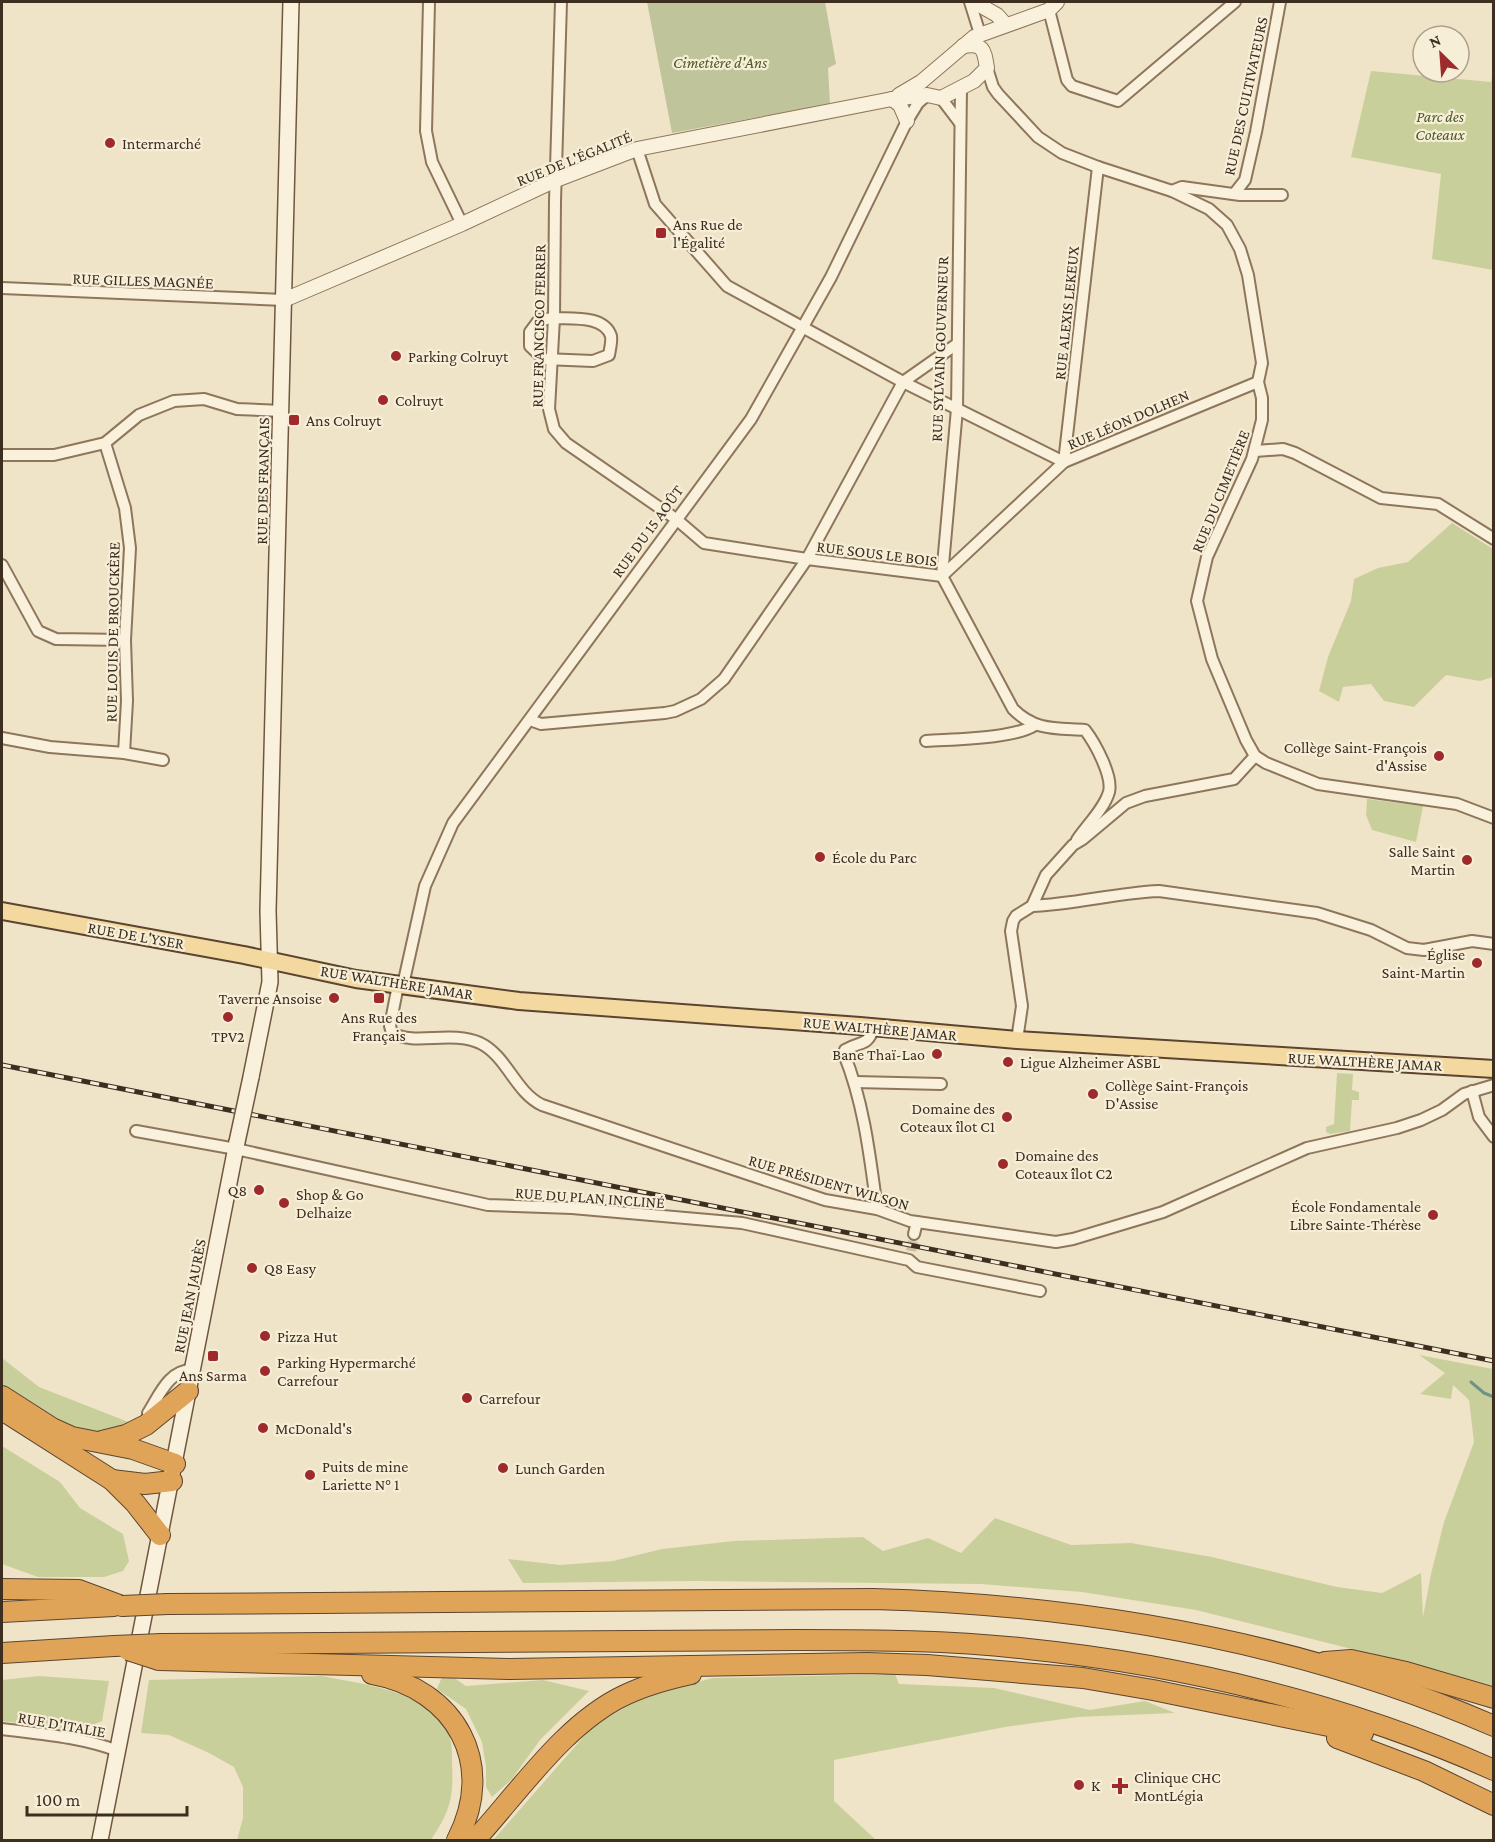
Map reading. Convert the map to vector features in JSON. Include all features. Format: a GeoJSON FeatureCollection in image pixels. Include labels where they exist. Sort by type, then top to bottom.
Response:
{"type":"FeatureCollection","features":[{"type":"Feature","properties":{"kind":"highway"},"geometry":{"type":"LineString","coordinates":[[97,1442],[126,1435],[146,1425],[188,1391]]}},
{"type":"Feature","properties":{"kind":"highway"},"geometry":{"type":"LineString","coordinates":[[2,1396],[52,1428],[72,1437],[134,1449],[173,1473]]}},
{"type":"Feature","properties":{"kind":"highway"},"geometry":{"type":"LineString","coordinates":[[2,1410],[112,1480],[135,1503],[160,1535]]}},
{"type":"Feature","properties":{"kind":"highway"},"geometry":{"type":"LineString","coordinates":[[112,1480],[145,1484],[173,1473]]}},
{"type":"Feature","properties":{"kind":"highway"},"geometry":{"type":"LineString","coordinates":[[2,1589],[79,1590],[122,1606]]}},
{"type":"Feature","properties":{"kind":"highway"},"geometry":{"type":"LineString","coordinates":[[2,1612],[168,1604],[590,1600],[930,1601],[1079,1614],[1152,1625],[1227,1641],[1314,1662],[1422,1697],[1494,1726]]}},
{"type":"Feature","properties":{"kind":"highway"},"geometry":{"type":"LineString","coordinates":[[160,1652],[796,1640],[881,1640],[1027,1648],[1170,1670],[1245,1687],[1326,1709],[1390,1730],[1494,1770]]}},
{"type":"Feature","properties":{"kind":"highway"},"geometry":{"type":"LineString","coordinates":[[2,1653],[114,1646],[310,1665],[378,1675],[397,1681],[433,1699],[456,1724],[464,1740],[472,1773],[473,1791],[463,1828],[457,1840]]}},
{"type":"Feature","properties":{"kind":"highway"},"geometry":{"type":"LineString","coordinates":[[1314,1662],[1351,1660],[1407,1672],[1494,1698]]}},
{"type":"Feature","properties":{"kind":"highway"},"geometry":{"type":"LineString","coordinates":[[310,1665],[509,1669],[927,1665],[1083,1678],[1368,1734],[1390,1730]]}},
{"type":"Feature","properties":{"kind":"highway"},"geometry":{"type":"LineString","coordinates":[[476,1840],[552,1752],[603,1707],[624,1695],[666,1679],[706,1671],[786,1665]]}},
{"type":"Feature","properties":{"kind":"highway"},"geometry":{"type":"LineString","coordinates":[[1234,1707],[1375,1751],[1424,1771],[1494,1805]]}},
{"type":"Feature","properties":{"kind":"main road","name":"RUE DES FRANÇAIS"},"geometry":{"type":"LineString","coordinates":[[270,962],[268,911],[291,2]]}},
{"type":"Feature","properties":{"kind":"main road","name":"RUE DE L'YSER"},"geometry":{"type":"LineString","coordinates":[[2,911],[270,962]]}},
{"type":"Feature","properties":{"kind":"main road","name":"RUE WALTHÈRE JAMAR"},"geometry":{"type":"LineString","coordinates":[[270,962],[400,985],[519,1001],[1017,1040],[1494,1069]]}},
{"type":"Feature","properties":{"kind":"main road","name":"RUE JEAN JAURÈS"},"geometry":{"type":"LineString","coordinates":[[100,1840],[270,982],[270,962]]}},
{"type":"Feature","properties":{"kind":"street"},"geometry":{"type":"LineString","coordinates":[[429,2],[426,131],[432,162],[462,224]]}},
{"type":"Feature","properties":{"kind":"street","name":"RUE FRANCISCO FERRER"},"geometry":{"type":"LineString","coordinates":[[561,2],[555,318],[549,409],[554,429],[566,443],[676,519]]}},
{"type":"Feature","properties":{"kind":"street"},"geometry":{"type":"LineString","coordinates":[[972,2],[997,15],[1005,24]]}},
{"type":"Feature","properties":{"kind":"street"},"geometry":{"type":"LineString","coordinates":[[941,98],[974,81],[987,68],[972,2]]}},
{"type":"Feature","properties":{"kind":"street"},"geometry":{"type":"LineString","coordinates":[[1053,6],[1067,80],[1072,86],[1118,101],[1234,2]]}},
{"type":"Feature","properties":{"kind":"street","name":"RUE DES CULTIVATEURS"},"geometry":{"type":"LineString","coordinates":[[1234,194],[1245,180],[1280,2]]}},
{"type":"Feature","properties":{"kind":"street","name":"RUE DE L'ÉGALITÉ"},"geometry":{"type":"LineString","coordinates":[[284,300],[462,224],[556,180],[637,149],[892,99],[924,88],[963,46],[980,34],[1053,6]]}},
{"type":"Feature","properties":{"kind":"street"},"geometry":{"type":"LineString","coordinates":[[963,46],[975,45],[981,47],[984,52]]}},
{"type":"Feature","properties":{"kind":"street","name":"RUE DU CIMETIÈRE"},"geometry":{"type":"LineString","coordinates":[[987,68],[993,87],[1009,108],[1038,137],[1062,153],[1172,191],[1199,203],[1218,215],[1227,225],[1240,249],[1248,274],[1262,363],[1258,382],[1262,398],[1262,420],[1255,451],[1207,557],[1197,601],[1212,659],[1255,756]]}},
{"type":"Feature","properties":{"kind":"street"},"geometry":{"type":"LineString","coordinates":[[974,81],[993,87]]}},
{"type":"Feature","properties":{"kind":"street"},"geometry":{"type":"LineString","coordinates":[[924,88],[941,98],[960,123]]}},
{"type":"Feature","properties":{"kind":"street","name":"RUE DU 15 AOÛT"},"geometry":{"type":"LineString","coordinates":[[400,985],[425,886],[453,823],[751,419],[831,277],[924,88]]}},
{"type":"Feature","properties":{"kind":"street","name":"RUE SYLVAIN GOUVERNEUR"},"geometry":{"type":"LineString","coordinates":[[942,576],[957,410],[961,88]]}},
{"type":"Feature","properties":{"kind":"street"},"geometry":{"type":"LineString","coordinates":[[892,99],[900,105],[907,121]]}},
{"type":"Feature","properties":{"kind":"street"},"geometry":{"type":"LineString","coordinates":[[637,149],[655,204],[727,286],[903,382],[1064,462]]}},
{"type":"Feature","properties":{"kind":"street","name":"RUE ALEXIS LEKEUX"},"geometry":{"type":"LineString","coordinates":[[1064,462],[1098,167]]}},
{"type":"Feature","properties":{"kind":"street"},"geometry":{"type":"LineString","coordinates":[[1172,191],[1182,187],[1234,194],[1282,195]]}},
{"type":"Feature","properties":{"kind":"street","name":"RUE GILLES MAGNÉE"},"geometry":{"type":"LineString","coordinates":[[2,288],[284,300]]}},
{"type":"Feature","properties":{"kind":"street"},"geometry":{"type":"LineString","coordinates":[[555,318],[591,320],[605,326],[611,338],[609,355],[593,361],[544,359],[530,346],[530,332],[539,320],[555,318]]}},
{"type":"Feature","properties":{"kind":"street"},"geometry":{"type":"LineString","coordinates":[[530,720],[541,724],[665,713],[686,707],[701,699],[724,680],[807,559],[903,382],[957,344]]}},
{"type":"Feature","properties":{"kind":"street","name":"RUE LÉON DOLHEN"},"geometry":{"type":"LineString","coordinates":[[942,576],[1064,462],[1258,382]]}},
{"type":"Feature","properties":{"kind":"street"},"geometry":{"type":"LineString","coordinates":[[2,455],[54,455],[105,443],[139,415],[174,401],[204,399],[237,409],[282,411]]}},
{"type":"Feature","properties":{"kind":"street","name":"RUE LOUIS DE BROUCKÈRE"},"geometry":{"type":"LineString","coordinates":[[105,443],[125,508],[130,548],[125,640],[127,700],[124,753]]}},
{"type":"Feature","properties":{"kind":"street"},"geometry":{"type":"LineString","coordinates":[[1255,451],[1283,449],[1295,453],[1381,498],[1438,504],[1494,539]]}},
{"type":"Feature","properties":{"kind":"street","name":"RUE SOUS LE BOIS"},"geometry":{"type":"LineString","coordinates":[[676,519],[704,543],[942,576],[1013,709],[1022,718],[1035,725]]}},
{"type":"Feature","properties":{"kind":"street"},"geometry":{"type":"LineString","coordinates":[[2,565],[38,631],[56,639],[125,640]]}},
{"type":"Feature","properties":{"kind":"street"},"geometry":{"type":"LineString","coordinates":[[926,741],[1005,735],[1035,725],[1085,730],[1095,742],[1105,767],[1110,789],[1103,804],[1073,845],[1046,875],[1032,906]]}},
{"type":"Feature","properties":{"kind":"street"},"geometry":{"type":"LineString","coordinates":[[2,738],[50,747],[124,753],[163,760]]}},
{"type":"Feature","properties":{"kind":"street"},"geometry":{"type":"LineString","coordinates":[[1073,845],[1126,803],[1145,796],[1234,779],[1255,756],[1266,763],[1318,784],[1457,804],[1494,818]]}},
{"type":"Feature","properties":{"kind":"street"},"geometry":{"type":"LineString","coordinates":[[1017,1040],[1022,1006],[1011,931],[1016,915],[1032,906],[1059,905],[1134,892],[1159,891],[1317,913],[1371,930],[1407,948],[1424,950],[1472,941],[1494,944]]}},
{"type":"Feature","properties":{"kind":"street","name":"RUE PRÉSIDENT WILSON"},"geometry":{"type":"LineString","coordinates":[[400,985],[390,1026],[392,1033],[400,1037],[451,1036],[472,1040],[489,1049],[530,1097],[542,1105],[815,1197],[877,1209],[917,1222],[1064,1242],[1181,1205],[1307,1148],[1397,1128],[1421,1120],[1472,1091],[1494,1085]]}},
{"type":"Feature","properties":{"kind":"street"},"geometry":{"type":"LineString","coordinates":[[874,1027],[870,1038],[845,1050],[844,1054],[855,1082],[877,1209]]}},
{"type":"Feature","properties":{"kind":"street"},"geometry":{"type":"LineString","coordinates":[[855,1082],[941,1084]]}},
{"type":"Feature","properties":{"kind":"street"},"geometry":{"type":"LineString","coordinates":[[1472,1091],[1479,1117],[1494,1137]]}},
{"type":"Feature","properties":{"kind":"street","name":"RUE DU PLAN INCLINÉ"},"geometry":{"type":"LineString","coordinates":[[136,1131],[237,1146],[488,1205],[572,1209],[742,1223],[910,1255],[917,1267],[1040,1291]]}},
{"type":"Feature","properties":{"kind":"street"},"geometry":{"type":"LineString","coordinates":[[914,1234],[917,1222]]}},
{"type":"Feature","properties":{"kind":"street"},"geometry":{"type":"LineString","coordinates":[[148,1413],[173,1376],[184,1371],[193,1371]]}},
{"type":"Feature","properties":{"kind":"street","name":"RUE D'ITALIE"},"geometry":{"type":"LineString","coordinates":[[2,1730],[73,1738],[118,1750]]}},
{"type":"Feature","properties":{"kind":"green space","name":"Cimetière d'Ans"},"geometry":{"type":"Polygon","coordinates":[[[647,2],[825,2],[836,64],[828,68],[830,104],[672,133],[647,2]]]}},
{"type":"Feature","properties":{"kind":"green space","name":"Parc des Coteaux"},"geometry":{"type":"Polygon","coordinates":[[[1493,70],[1493,270],[1432,259],[1441,174],[1351,157],[1371,71],[1411,75],[1411,84],[1471,84],[1471,80],[1491,82],[1493,70]]]}},
{"type":"Feature","properties":{"kind":"green space"},"geometry":{"type":"Polygon","coordinates":[[[1452,523],[1493,549],[1493,677],[1480,681],[1446,675],[1414,707],[1384,701],[1371,684],[1343,687],[1339,702],[1319,691],[1328,657],[1351,601],[1354,579],[1378,568],[1408,562],[1452,523]]]}},
{"type":"Feature","properties":{"kind":"green space"},"geometry":{"type":"Polygon","coordinates":[[[1367,799],[1423,806],[1416,842],[1372,830],[1366,815],[1367,799]]]}},
{"type":"Feature","properties":{"kind":"green space"},"geometry":{"type":"Polygon","coordinates":[[[1337,1073],[1353,1074],[1352,1090],[1359,1092],[1359,1100],[1352,1100],[1350,1131],[1330,1134],[1326,1132],[1326,1127],[1334,1124],[1337,1073]]]}},
{"type":"Feature","properties":{"kind":"green space"},"geometry":{"type":"Polygon","coordinates":[[[1419,1355],[1493,1369],[1493,1690],[1439,1671],[1196,1610],[1082,1592],[981,1584],[696,1581],[523,1583],[508,1559],[560,1565],[613,1561],[662,1549],[734,1541],[863,1537],[883,1551],[928,1538],[961,1553],[995,1518],[1071,1545],[1131,1543],[1212,1557],[1337,1587],[1382,1593],[1421,1573],[1423,1617],[1444,1522],[1474,1442],[1469,1400],[1453,1385],[1451,1399],[1420,1394],[1445,1373],[1419,1355]]]}},
{"type":"Feature","properties":{"kind":"green space"},"geometry":{"type":"Polygon","coordinates":[[[2,1358],[39,1387],[131,1423],[95,1433],[65,1426],[2,1384],[2,1358]]]}},
{"type":"Feature","properties":{"kind":"green space"},"geometry":{"type":"Polygon","coordinates":[[[2,1446],[60,1482],[80,1508],[123,1534],[129,1561],[123,1571],[104,1577],[38,1577],[2,1564],[2,1446]]]}},
{"type":"Feature","properties":{"kind":"green space"},"geometry":{"type":"Polygon","coordinates":[[[895,1674],[899,1684],[994,1688],[1090,1710],[1145,1701],[1175,1713],[1078,1717],[1005,1727],[834,1760],[834,1801],[876,1840],[493,1840],[594,1725],[650,1694],[713,1678],[895,1674]]]}},
{"type":"Feature","properties":{"kind":"green space"},"geometry":{"type":"Polygon","coordinates":[[[450,1675],[466,1686],[543,1680],[589,1691],[540,1740],[512,1779],[492,1797],[486,1787],[486,1766],[482,1742],[466,1709],[437,1689],[441,1679],[450,1675]]]}},
{"type":"Feature","properties":{"kind":"green space"},"geometry":{"type":"Polygon","coordinates":[[[39,1676],[109,1681],[102,1721],[79,1731],[2,1721],[2,1680],[39,1676]]]}},
{"type":"Feature","properties":{"kind":"green space"},"geometry":{"type":"Polygon","coordinates":[[[322,1676],[371,1685],[403,1695],[418,1702],[444,1723],[449,1732],[452,1748],[451,1795],[443,1821],[431,1840],[237,1840],[243,1818],[243,1787],[234,1767],[169,1735],[141,1733],[149,1680],[322,1676]]]}},
{"type":"Feature","properties":{"kind":"waterway"},"geometry":{"type":"LineString","coordinates":[[1471,1382],[1484,1393],[1494,1397]]}},
{"type":"Feature","properties":{"kind":"tunnel"},"geometry":{"type":"LineString","coordinates":[[911,1251],[914,1234]]}},
{"type":"Feature","properties":{"kind":"railway"},"geometry":{"type":"LineString","coordinates":[[2,1065],[1494,1361]]}},
{"type":"Feature","properties":{"kind":"place","name":"Intermarché"},"geometry":{"type":"Point","coordinates":[110,143]}},
{"type":"Feature","properties":{"kind":"place","name":"Ans Rue de l'Égalité"},"geometry":{"type":"Point","coordinates":[661,233]}},
{"type":"Feature","properties":{"kind":"place","name":"Parking Colruyt"},"geometry":{"type":"Point","coordinates":[396,356]}},
{"type":"Feature","properties":{"kind":"place","name":"Colruyt"},"geometry":{"type":"Point","coordinates":[383,400]}},
{"type":"Feature","properties":{"kind":"place","name":"Ans Colruyt"},"geometry":{"type":"Point","coordinates":[294,420]}},
{"type":"Feature","properties":{"kind":"place","name":"Collège Saint-François d'Assise"},"geometry":{"type":"Point","coordinates":[1439,756]}},
{"type":"Feature","properties":{"kind":"place","name":"École du Parc"},"geometry":{"type":"Point","coordinates":[820,857]}},
{"type":"Feature","properties":{"kind":"place","name":"Salle Saint Martin"},"geometry":{"type":"Point","coordinates":[1467,860]}},
{"type":"Feature","properties":{"kind":"place","name":"Église Saint-Martin"},"geometry":{"type":"Point","coordinates":[1477,963]}},
{"type":"Feature","properties":{"kind":"place","name":"Taverne Ansoise"},"geometry":{"type":"Point","coordinates":[334,998]}},
{"type":"Feature","properties":{"kind":"place","name":"Ans Rue des Français"},"geometry":{"type":"Point","coordinates":[379,998]}},
{"type":"Feature","properties":{"kind":"place","name":"TPV2"},"geometry":{"type":"Point","coordinates":[228,1017]}},
{"type":"Feature","properties":{"kind":"place","name":"Bane Thaï-Lao"},"geometry":{"type":"Point","coordinates":[937,1054]}},
{"type":"Feature","properties":{"kind":"place","name":"Ligue Alzheimer ASBL"},"geometry":{"type":"Point","coordinates":[1008,1062]}},
{"type":"Feature","properties":{"kind":"place","name":"Collège Saint-François D'Assise"},"geometry":{"type":"Point","coordinates":[1093,1094]}},
{"type":"Feature","properties":{"kind":"place","name":"Domaine des Coteaux îlot C1"},"geometry":{"type":"Point","coordinates":[1007,1117]}},
{"type":"Feature","properties":{"kind":"place","name":"Domaine des Coteaux îlot C2"},"geometry":{"type":"Point","coordinates":[1003,1164]}},
{"type":"Feature","properties":{"kind":"place","name":"Q8"},"geometry":{"type":"Point","coordinates":[259,1190]}},
{"type":"Feature","properties":{"kind":"place","name":"Shop & Go Delhaize"},"geometry":{"type":"Point","coordinates":[284,1203]}},
{"type":"Feature","properties":{"kind":"place","name":"École Fondamentale Libre Sainte-Thérèse"},"geometry":{"type":"Point","coordinates":[1433,1215]}},
{"type":"Feature","properties":{"kind":"place","name":"Q8 Easy"},"geometry":{"type":"Point","coordinates":[252,1268]}},
{"type":"Feature","properties":{"kind":"place","name":"Pizza Hut"},"geometry":{"type":"Point","coordinates":[265,1336]}},
{"type":"Feature","properties":{"kind":"place","name":"Ans Sarma"},"geometry":{"type":"Point","coordinates":[213,1356]}},
{"type":"Feature","properties":{"kind":"place","name":"Parking Hypermarché Carrefour"},"geometry":{"type":"Point","coordinates":[265,1371]}},
{"type":"Feature","properties":{"kind":"place","name":"Carrefour"},"geometry":{"type":"Point","coordinates":[467,1398]}},
{"type":"Feature","properties":{"kind":"place","name":"McDonald's"},"geometry":{"type":"Point","coordinates":[263,1428]}},
{"type":"Feature","properties":{"kind":"place","name":"Lunch Garden"},"geometry":{"type":"Point","coordinates":[503,1468]}},
{"type":"Feature","properties":{"kind":"place","name":"Puits de mine Lariette N° 1"},"geometry":{"type":"Point","coordinates":[310,1475]}},
{"type":"Feature","properties":{"kind":"place","name":"K"},"geometry":{"type":"Point","coordinates":[1079,1785]}},
{"type":"Feature","properties":{"kind":"place","name":"Clinique CHC MontLégia"},"geometry":{"type":"Point","coordinates":[1120,1786]}}]}
